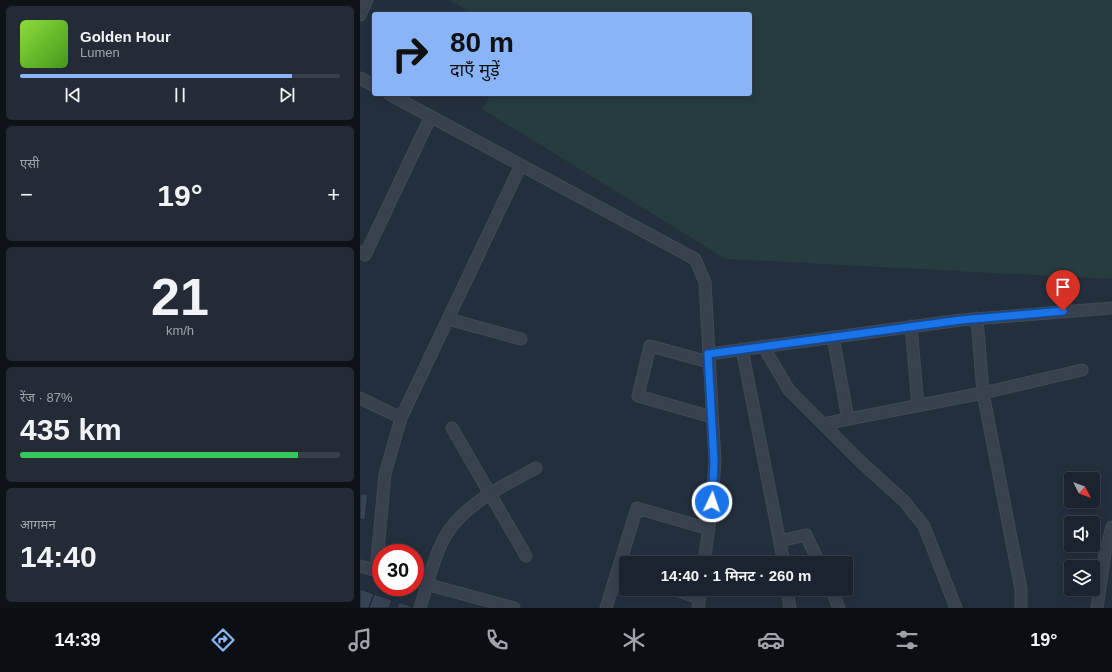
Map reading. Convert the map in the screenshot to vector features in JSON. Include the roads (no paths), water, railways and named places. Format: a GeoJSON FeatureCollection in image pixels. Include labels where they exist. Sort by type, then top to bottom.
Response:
{"type":"FeatureCollection","features":[{"type":"Feature","properties":{"kind":"street"},"geometry":{"type":"LineString","coordinates":[[360,15],[368,0]]}},
{"type":"Feature","properties":{"kind":"street"},"geometry":{"type":"LineString","coordinates":[[360,78],[372,85]]}},
{"type":"Feature","properties":{"kind":"street"},"geometry":{"type":"LineString","coordinates":[[393,96],[695,259],[704,282],[714,462],[709,529],[705,556]]}},
{"type":"Feature","properties":{"kind":"street"},"geometry":{"type":"LineString","coordinates":[[360,252],[365,255],[431,116]]}},
{"type":"Feature","properties":{"kind":"street"},"geometry":{"type":"LineString","coordinates":[[381,544],[385,474],[401,418],[521,165]]}},
{"type":"Feature","properties":{"kind":"street"},"geometry":{"type":"LineString","coordinates":[[712,416],[638,396],[650,346],[709,358],[742,349],[911,326],[977,318],[1112,308]]}},
{"type":"Feature","properties":{"kind":"street"},"geometry":{"type":"LineString","coordinates":[[977,318],[983,393],[1021,590],[1021,608]]}},
{"type":"Feature","properties":{"kind":"street"},"geometry":{"type":"LineString","coordinates":[[448,319],[521,340]]}},
{"type":"Feature","properties":{"kind":"street"},"geometry":{"type":"LineString","coordinates":[[911,326],[918,406]]}},
{"type":"Feature","properties":{"kind":"street"},"geometry":{"type":"LineString","coordinates":[[833,337],[848,419]]}},
{"type":"Feature","properties":{"kind":"street"},"geometry":{"type":"LineString","coordinates":[[763,346],[789,390],[862,463],[904,501],[924,526],[956,608]]}},
{"type":"Feature","properties":{"kind":"street"},"geometry":{"type":"LineString","coordinates":[[742,349],[783,556]]}},
{"type":"Feature","properties":{"kind":"street"},"geometry":{"type":"LineString","coordinates":[[823,424],[983,393],[1082,370]]}},
{"type":"Feature","properties":{"kind":"street"},"geometry":{"type":"LineString","coordinates":[[360,398],[401,418]]}},
{"type":"Feature","properties":{"kind":"street"},"geometry":{"type":"LineString","coordinates":[[452,428],[526,556]]}},
{"type":"Feature","properties":{"kind":"street"},"geometry":{"type":"LineString","coordinates":[[420,608],[439,548],[456,521],[490,493],[536,468]]}},
{"type":"Feature","properties":{"kind":"street"},"geometry":{"type":"LineString","coordinates":[[626,556],[637,508],[709,529]]}},
{"type":"Feature","properties":{"kind":"street"},"geometry":{"type":"LineString","coordinates":[[1098,608],[1107,568],[1112,527]]}},
{"type":"Feature","properties":{"kind":"street"},"geometry":{"type":"LineString","coordinates":[[780,541],[806,535],[816,556]]}},
{"type":"Feature","properties":{"kind":"street"},"geometry":{"type":"LineString","coordinates":[[360,566],[372,569]]}},
{"type":"Feature","properties":{"kind":"street"},"geometry":{"type":"LineString","coordinates":[[606,608],[619,578]]}},
{"type":"Feature","properties":{"kind":"street"},"geometry":{"type":"LineString","coordinates":[[424,583],[481,604],[514,608]]}},
{"type":"Feature","properties":{"kind":"street"},"geometry":{"type":"LineString","coordinates":[[788,596],[790,608]]}},
{"type":"Feature","properties":{"kind":"street"},"geometry":{"type":"LineString","coordinates":[[833,596],[839,608]]}}]}
